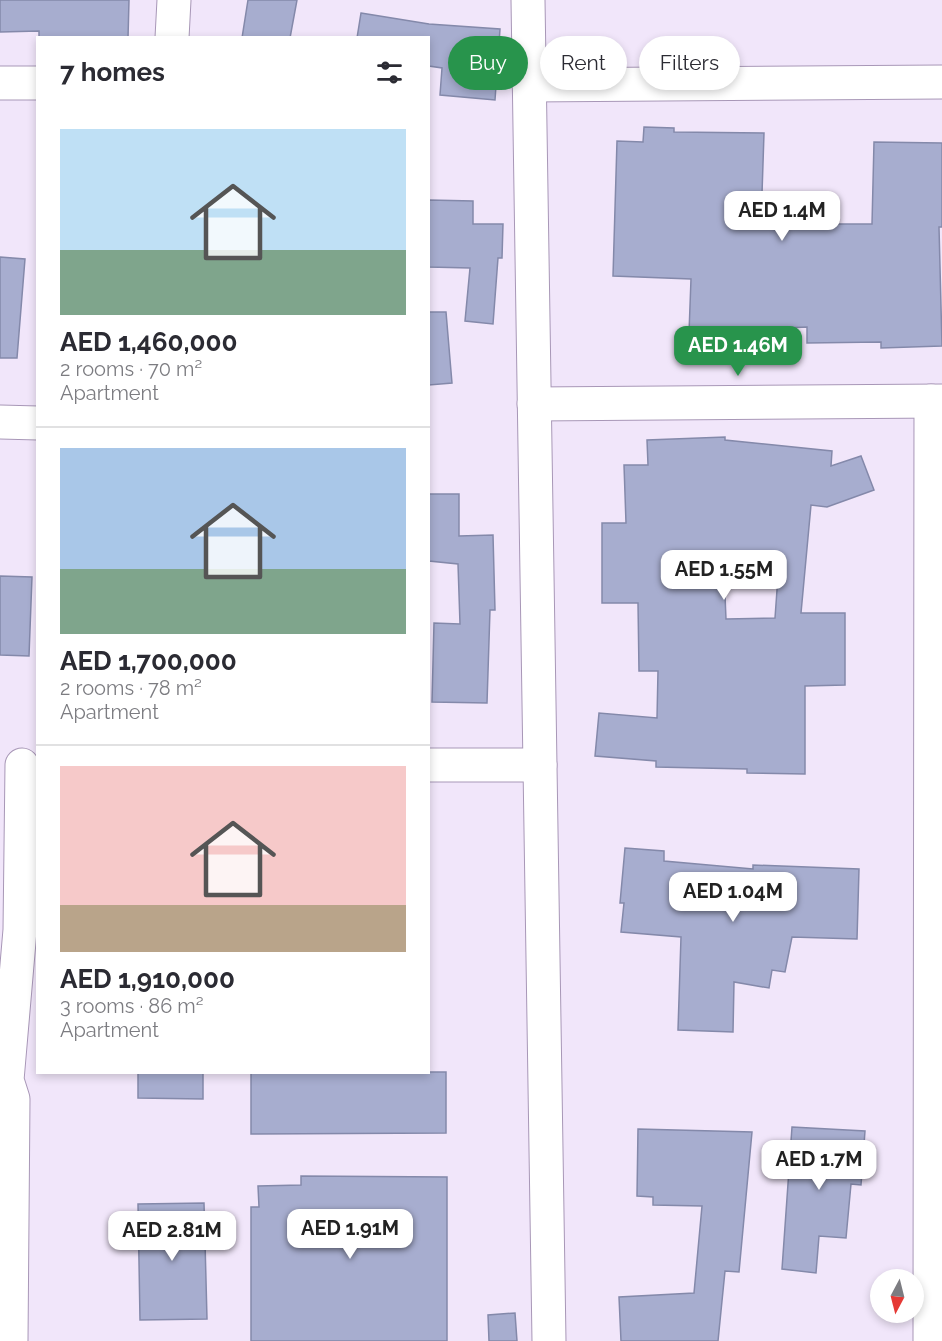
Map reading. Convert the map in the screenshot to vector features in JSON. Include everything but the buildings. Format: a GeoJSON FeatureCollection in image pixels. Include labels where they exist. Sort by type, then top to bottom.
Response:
{"type":"FeatureCollection","features":[{"type":"Feature","properties":{"kind":"street"},"geometry":{"type":"LineString","coordinates":[[172,36],[174,0]]}},
{"type":"Feature","properties":{"kind":"street"},"geometry":{"type":"LineString","coordinates":[[528,0],[549,1341]]}},
{"type":"Feature","properties":{"kind":"street"},"geometry":{"type":"LineString","coordinates":[[529,85],[942,82]]}},
{"type":"Feature","properties":{"kind":"street"},"geometry":{"type":"LineString","coordinates":[[0,83],[36,83]]}},
{"type":"Feature","properties":{"kind":"street"},"geometry":{"type":"LineString","coordinates":[[534,404],[937,401],[936,1111],[930,1341]]}},
{"type":"Feature","properties":{"kind":"street"},"geometry":{"type":"LineString","coordinates":[[0,422],[36,423]]}},
{"type":"Feature","properties":{"kind":"street"},"geometry":{"type":"LineString","coordinates":[[11,1341],[13,1099],[3,1081],[20,930],[20,765]]}},
{"type":"Feature","properties":{"kind":"street"},"geometry":{"type":"LineString","coordinates":[[430,765],[540,765]]}}]}
